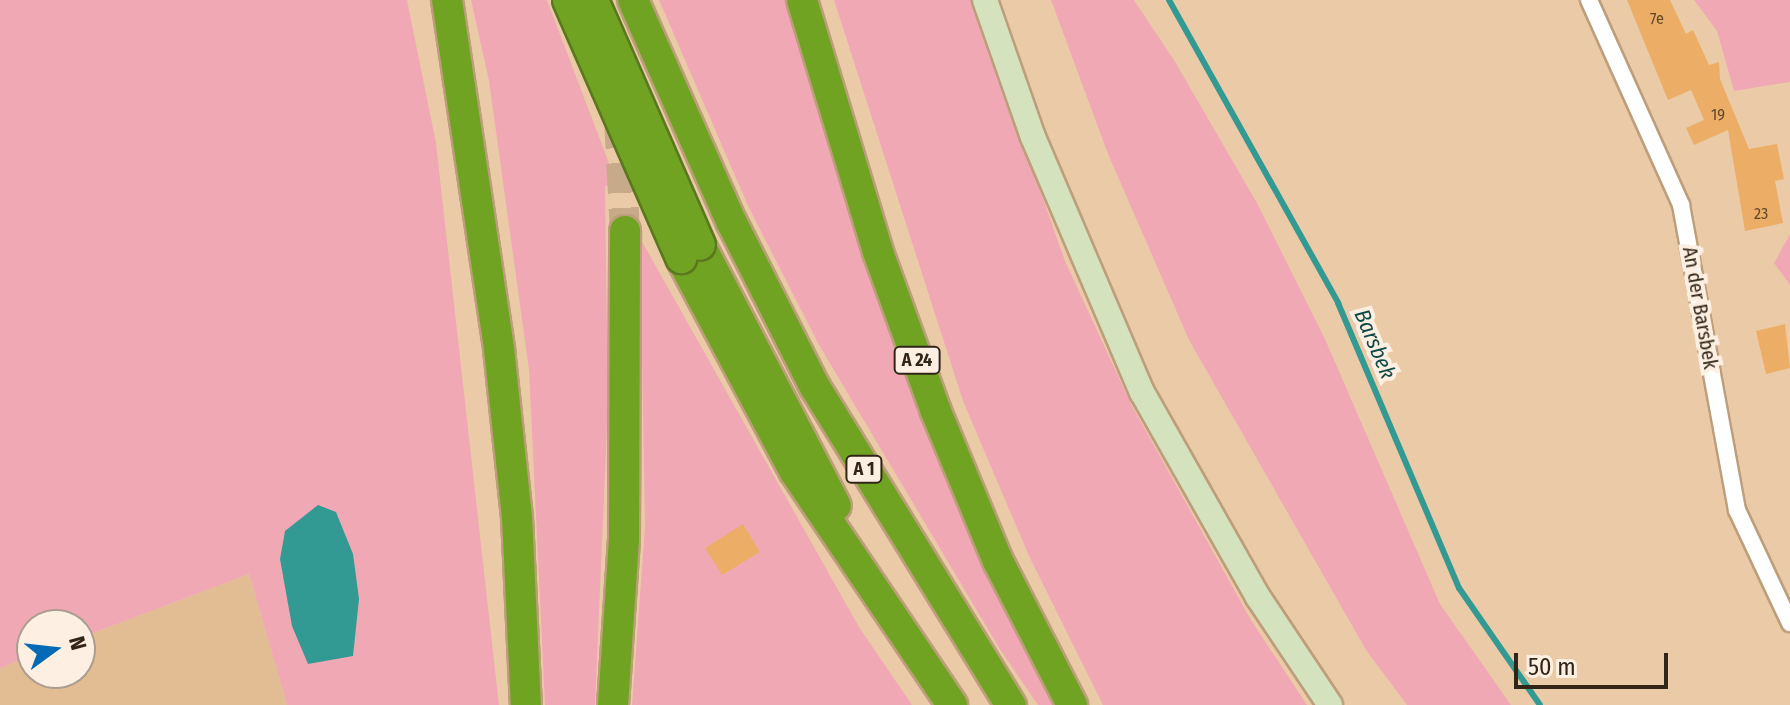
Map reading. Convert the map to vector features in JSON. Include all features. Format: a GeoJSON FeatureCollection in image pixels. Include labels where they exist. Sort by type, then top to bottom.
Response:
{"type":"FeatureCollection","features":[{"type":"Feature","properties":{"kind":"highway"},"geometry":{"type":"LineString","coordinates":[[447,0],[499,349],[517,517],[526,705]]}},
{"type":"Feature","properties":{"kind":"highway"},"geometry":{"type":"LineString","coordinates":[[568,0],[795,472],[874,583],[952,705]]}},
{"type":"Feature","properties":{"kind":"highway"},"geometry":{"type":"LineString","coordinates":[[593,0],[691,252]]}},
{"type":"Feature","properties":{"kind":"highway","name":"A 1"},"geometry":{"type":"LineString","coordinates":[[633,0],[732,223],[815,387],[1011,705]]}},
{"type":"Feature","properties":{"kind":"highway","name":"A 24"},"geometry":{"type":"LineString","coordinates":[[802,0],[878,252],[935,409],[998,561],[1072,705]]}},
{"type":"Feature","properties":{"kind":"highway"},"geometry":{"type":"LineString","coordinates":[[613,705],[624,539],[625,231]]}},
{"type":"Feature","properties":{"kind":"main road"},"geometry":{"type":"LineString","coordinates":[[985,0],[1033,137],[1142,392],[1258,597],[1330,705]]}},
{"type":"Feature","properties":{"kind":"street","name":"An der Barsbek"},"geometry":{"type":"LineString","coordinates":[[1589,0],[1681,205],[1737,510],[1790,623]]}},
{"type":"Feature","properties":{"kind":"shaded area"},"geometry":{"type":"Polygon","coordinates":[[[0,0],[407,0],[436,143],[499,705],[287,705],[249,574],[96,632],[96,609],[16,609],[16,662],[0,668],[0,0]]]}},
{"type":"Feature","properties":{"kind":"shaded area"},"geometry":{"type":"Polygon","coordinates":[[[471,0],[547,0],[617,184],[605,186],[608,405],[595,705],[545,705],[529,370],[489,81],[471,0]]]}},
{"type":"Feature","properties":{"kind":"shaded area"},"geometry":{"type":"Polygon","coordinates":[[[659,0],[785,0],[867,258],[1059,705],[1038,705],[1001,651],[819,345],[749,208],[659,0]]]}},
{"type":"Feature","properties":{"kind":"shaded area"},"geometry":{"type":"Polygon","coordinates":[[[834,0],[973,0],[1065,261],[1131,404],[1251,620],[1307,705],[1103,705],[1029,556],[963,401],[834,0]]]}},
{"type":"Feature","properties":{"kind":"shaded area"},"geometry":{"type":"Polygon","coordinates":[[[1051,0],[1134,0],[1174,60],[1257,203],[1325,339],[1440,604],[1511,705],[1407,705],[1366,650],[1189,340],[1108,154],[1051,0]]]}},
{"type":"Feature","properties":{"kind":"shaded area"},"geometry":{"type":"Polygon","coordinates":[[[1694,0],[1790,0],[1790,82],[1734,91],[1717,31],[1694,0]]]}},
{"type":"Feature","properties":{"kind":"shaded area"},"geometry":{"type":"Polygon","coordinates":[[[1790,234],[1790,285],[1774,263],[1790,234]]]}},
{"type":"Feature","properties":{"kind":"shaded area"},"geometry":{"type":"Polygon","coordinates":[[[640,238],[859,627],[912,705],[632,705],[645,527],[640,238]]]}},
{"type":"Feature","properties":{"kind":"shaded area"},"geometry":{"type":"Polygon","coordinates":[[[249,574],[287,705],[0,705],[0,668],[16,662],[16,689],[96,689],[96,632],[249,574]]]}},
{"type":"Feature","properties":{"kind":"water"},"geometry":{"type":"Polygon","coordinates":[[[318,505],[336,512],[353,554],[359,599],[353,656],[308,664],[292,626],[280,559],[285,531],[318,505]]]}},
{"type":"Feature","properties":{"kind":"building"},"geometry":{"type":"Polygon","coordinates":[[[1627,0],[1670,0],[1686,34],[1693,30],[1709,65],[1719,62],[1720,79],[1749,149],[1777,144],[1784,179],[1775,181],[1783,223],[1745,231],[1728,130],[1694,145],[1686,128],[1704,120],[1691,90],[1668,100],[1627,0]]]}},
{"type":"Feature","properties":{"kind":"building"},"geometry":{"type":"Polygon","coordinates":[[[1785,324],[1790,368],[1766,374],[1756,331],[1785,324]]]}},
{"type":"Feature","properties":{"kind":"building"},"geometry":{"type":"Polygon","coordinates":[[[743,524],[760,552],[722,575],[705,548],[743,524]]]}},
{"type":"Feature","properties":{"kind":"waterway","name":"Barsbek"},"geometry":{"type":"LineString","coordinates":[[1169,0],[1338,303],[1459,588],[1540,705]]}},
{"type":"Feature","properties":{"kind":"tunnel"},"geometry":{"type":"LineString","coordinates":[[619,118],[625,231]]}}]}
